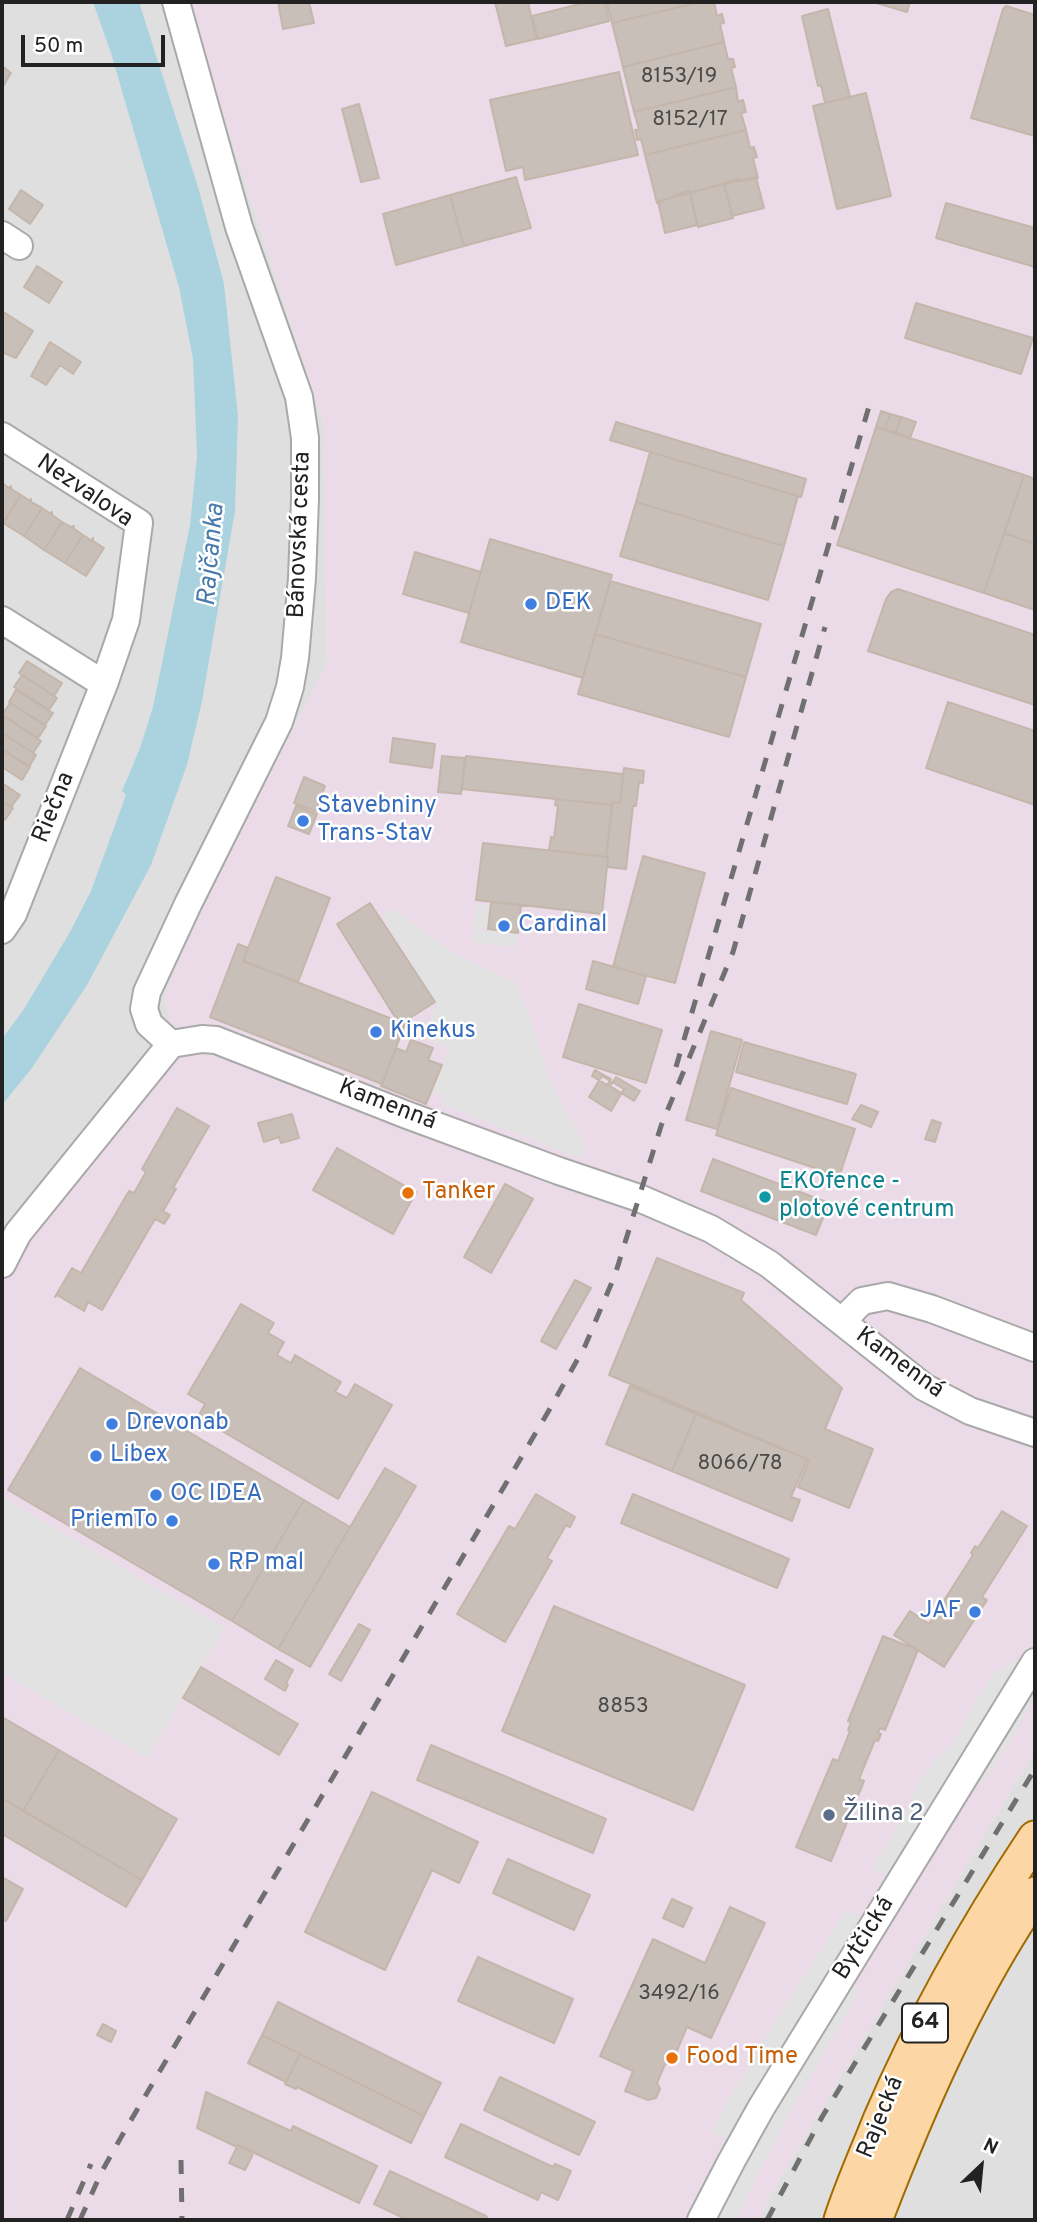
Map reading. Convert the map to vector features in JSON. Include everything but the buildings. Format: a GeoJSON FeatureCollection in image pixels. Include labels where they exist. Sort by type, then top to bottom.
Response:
{"type":"FeatureCollection","features":[{"type":"Feature","properties":{"kind":"main road","name":"Rajecká"},"geometry":{"type":"LineString","coordinates":[[841,2220],[903,2067],[933,2007],[972,1936],[1035,1838]]}},
{"type":"Feature","properties":{"kind":"main road","name":"Rajecká"},"geometry":{"type":"LineString","coordinates":[[874,2220],[933,2079],[993,1964],[1035,1894]]}},
{"type":"Feature","properties":{"kind":"street","name":"Bánovská cesta"},"geometry":{"type":"LineString","coordinates":[[170,1044],[149,1024],[144,1009],[147,992],[279,722],[290,687],[295,658],[306,499],[305,438],[299,397],[239,227],[176,2]]}},
{"type":"Feature","properties":{"kind":"street","name":"Nezvalova"},"geometry":{"type":"LineString","coordinates":[[2,436],[139,523],[126,620],[104,684]]}},
{"type":"Feature","properties":{"kind":"street"},"geometry":{"type":"LineString","coordinates":[[2,620],[104,684]]}},
{"type":"Feature","properties":{"kind":"street","name":"Riečna"},"geometry":{"type":"LineString","coordinates":[[2,930],[13,914],[104,684]]}},
{"type":"Feature","properties":{"kind":"street","name":"Kamenná"},"geometry":{"type":"LineString","coordinates":[[170,1044],[202,1039],[216,1040],[407,1115],[639,1198],[711,1229],[769,1264],[924,1387],[970,1410],[1035,1433]]}},
{"type":"Feature","properties":{"kind":"street"},"geometry":{"type":"LineString","coordinates":[[2,1264],[18,1234],[170,1044]]}},
{"type":"Feature","properties":{"kind":"street","name":"Kamenná"},"geometry":{"type":"LineString","coordinates":[[842,1321],[862,1301],[887,1296],[932,1309],[1035,1348]]}},
{"type":"Feature","properties":{"kind":"street","name":"Bytčická"},"geometry":{"type":"LineString","coordinates":[[702,2220],[767,2097],[1035,1662]]}},
{"type":"Feature","properties":{"kind":"shaded area"},"geometry":{"type":"Polygon","coordinates":[[[2,2],[184,2],[202,48],[324,425],[327,664],[224,860],[179,1056],[18,1233],[2,1230],[2,2]]]}},
{"type":"Feature","properties":{"kind":"shaded area"},"geometry":{"type":"Polygon","coordinates":[[[184,2],[1035,2],[1035,1750],[769,2197],[759,2220],[2,2220],[2,1230],[18,1233],[179,1056],[164,995],[224,860],[327,664],[324,425],[202,48],[184,2]]]}},
{"type":"Feature","properties":{"kind":"shaded area"},"geometry":{"type":"Polygon","coordinates":[[[476,904],[490,905],[487,929],[473,927],[476,904]]]}},
{"type":"Feature","properties":{"kind":"shaded area"},"geometry":{"type":"Polygon","coordinates":[[[392,908],[457,955],[516,982],[549,1080],[586,1146],[583,1159],[441,1104],[443,1097],[432,1092],[449,1048],[423,1037],[437,1004],[382,916],[392,908]]]}},
{"type":"Feature","properties":{"kind":"shaded area"},"geometry":{"type":"Polygon","coordinates":[[[473,929],[518,934],[516,947],[472,942],[473,929]]]}},
{"type":"Feature","properties":{"kind":"shaded area"},"geometry":{"type":"Polygon","coordinates":[[[2,1497],[225,1628],[147,1758],[2,1673],[2,1497]]]}},
{"type":"Feature","properties":{"kind":"shaded area"},"geometry":{"type":"Polygon","coordinates":[[[1013,1661],[1021,1665],[889,1878],[872,1868],[911,1805],[914,1791],[935,1759],[947,1750],[956,1738],[976,1699],[996,1672],[1013,1661]]]}},
{"type":"Feature","properties":{"kind":"shaded area"},"geometry":{"type":"Polygon","coordinates":[[[1035,1683],[1035,1698],[996,1765],[975,1790],[961,1801],[1035,1683]]]}},
{"type":"Feature","properties":{"kind":"shaded area"},"geometry":{"type":"Polygon","coordinates":[[[1035,1750],[1035,2220],[759,2220],[769,2197],[1035,1750]]]}},
{"type":"Feature","properties":{"kind":"shaded area"},"geometry":{"type":"Polygon","coordinates":[[[846,1910],[864,1920],[731,2141],[711,2132],[753,2057],[846,1910]]]}},
{"type":"Feature","properties":{"kind":"shaded area"},"geometry":{"type":"Polygon","coordinates":[[[851,1981],[860,1991],[791,2110],[736,2220],[714,2220],[740,2166],[851,1981]]]}},
{"type":"Feature","properties":{"kind":"water","name":"Rajčanka"},"geometry":{"type":"Polygon","coordinates":[[[93,2],[139,2],[198,187],[224,284],[238,416],[235,511],[202,701],[187,765],[151,865],[87,985],[32,1068],[2,1105],[2,1039],[24,1009],[91,891],[126,795],[122,791],[153,707],[190,525],[197,456],[193,359],[179,287],[111,53],[93,2]]]}},
{"type":"Feature","properties":{"kind":"railway"},"geometry":{"type":"LineString","coordinates":[[676,1067],[870,403]]}},
{"type":"Feature","properties":{"kind":"railway"},"geometry":{"type":"LineString","coordinates":[[80,2220],[101,2173],[124,2132],[585,1346],[615,1275],[661,1126],[733,952],[825,627]]}},
{"type":"Feature","properties":{"kind":"railway"},"geometry":{"type":"LineString","coordinates":[[767,2220],[822,2117],[1035,1769]]}},
{"type":"Feature","properties":{"kind":"railway"},"geometry":{"type":"LineString","coordinates":[[181,2160],[182,2220]]}},
{"type":"Feature","properties":{"kind":"railway"},"geometry":{"type":"LineString","coordinates":[[67,2220],[91,2164]]}},
{"type":"Feature","properties":{"kind":"place","name":"DEK"},"geometry":{"type":"Point","coordinates":[531,604]}},
{"type":"Feature","properties":{"kind":"place","name":"Stavebniny Trans-Stav"},"geometry":{"type":"Point","coordinates":[303,821]}},
{"type":"Feature","properties":{"kind":"place","name":"Cardinal"},"geometry":{"type":"Point","coordinates":[504,926]}},
{"type":"Feature","properties":{"kind":"place","name":"Kinekus"},"geometry":{"type":"Point","coordinates":[376,1032]}},
{"type":"Feature","properties":{"kind":"place","name":"Tanker"},"geometry":{"type":"Point","coordinates":[408,1193]}},
{"type":"Feature","properties":{"kind":"place","name":"EKOfence - plotové centrum"},"geometry":{"type":"Point","coordinates":[765,1197]}},
{"type":"Feature","properties":{"kind":"place","name":"Drevonab"},"geometry":{"type":"Point","coordinates":[112,1424]}},
{"type":"Feature","properties":{"kind":"place","name":"Libex"},"geometry":{"type":"Point","coordinates":[96,1456]}},
{"type":"Feature","properties":{"kind":"place","name":"OC IDEA"},"geometry":{"type":"Point","coordinates":[156,1495]}},
{"type":"Feature","properties":{"kind":"place","name":"PriemTo"},"geometry":{"type":"Point","coordinates":[172,1521]}},
{"type":"Feature","properties":{"kind":"place","name":"RP mal"},"geometry":{"type":"Point","coordinates":[214,1564]}},
{"type":"Feature","properties":{"kind":"place","name":"JAF"},"geometry":{"type":"Point","coordinates":[975,1612]}},
{"type":"Feature","properties":{"kind":"place","name":"Žilina 2"},"geometry":{"type":"Point","coordinates":[829,1815]}},
{"type":"Feature","properties":{"kind":"place","name":"Food Time"},"geometry":{"type":"Point","coordinates":[672,2058]}}]}
